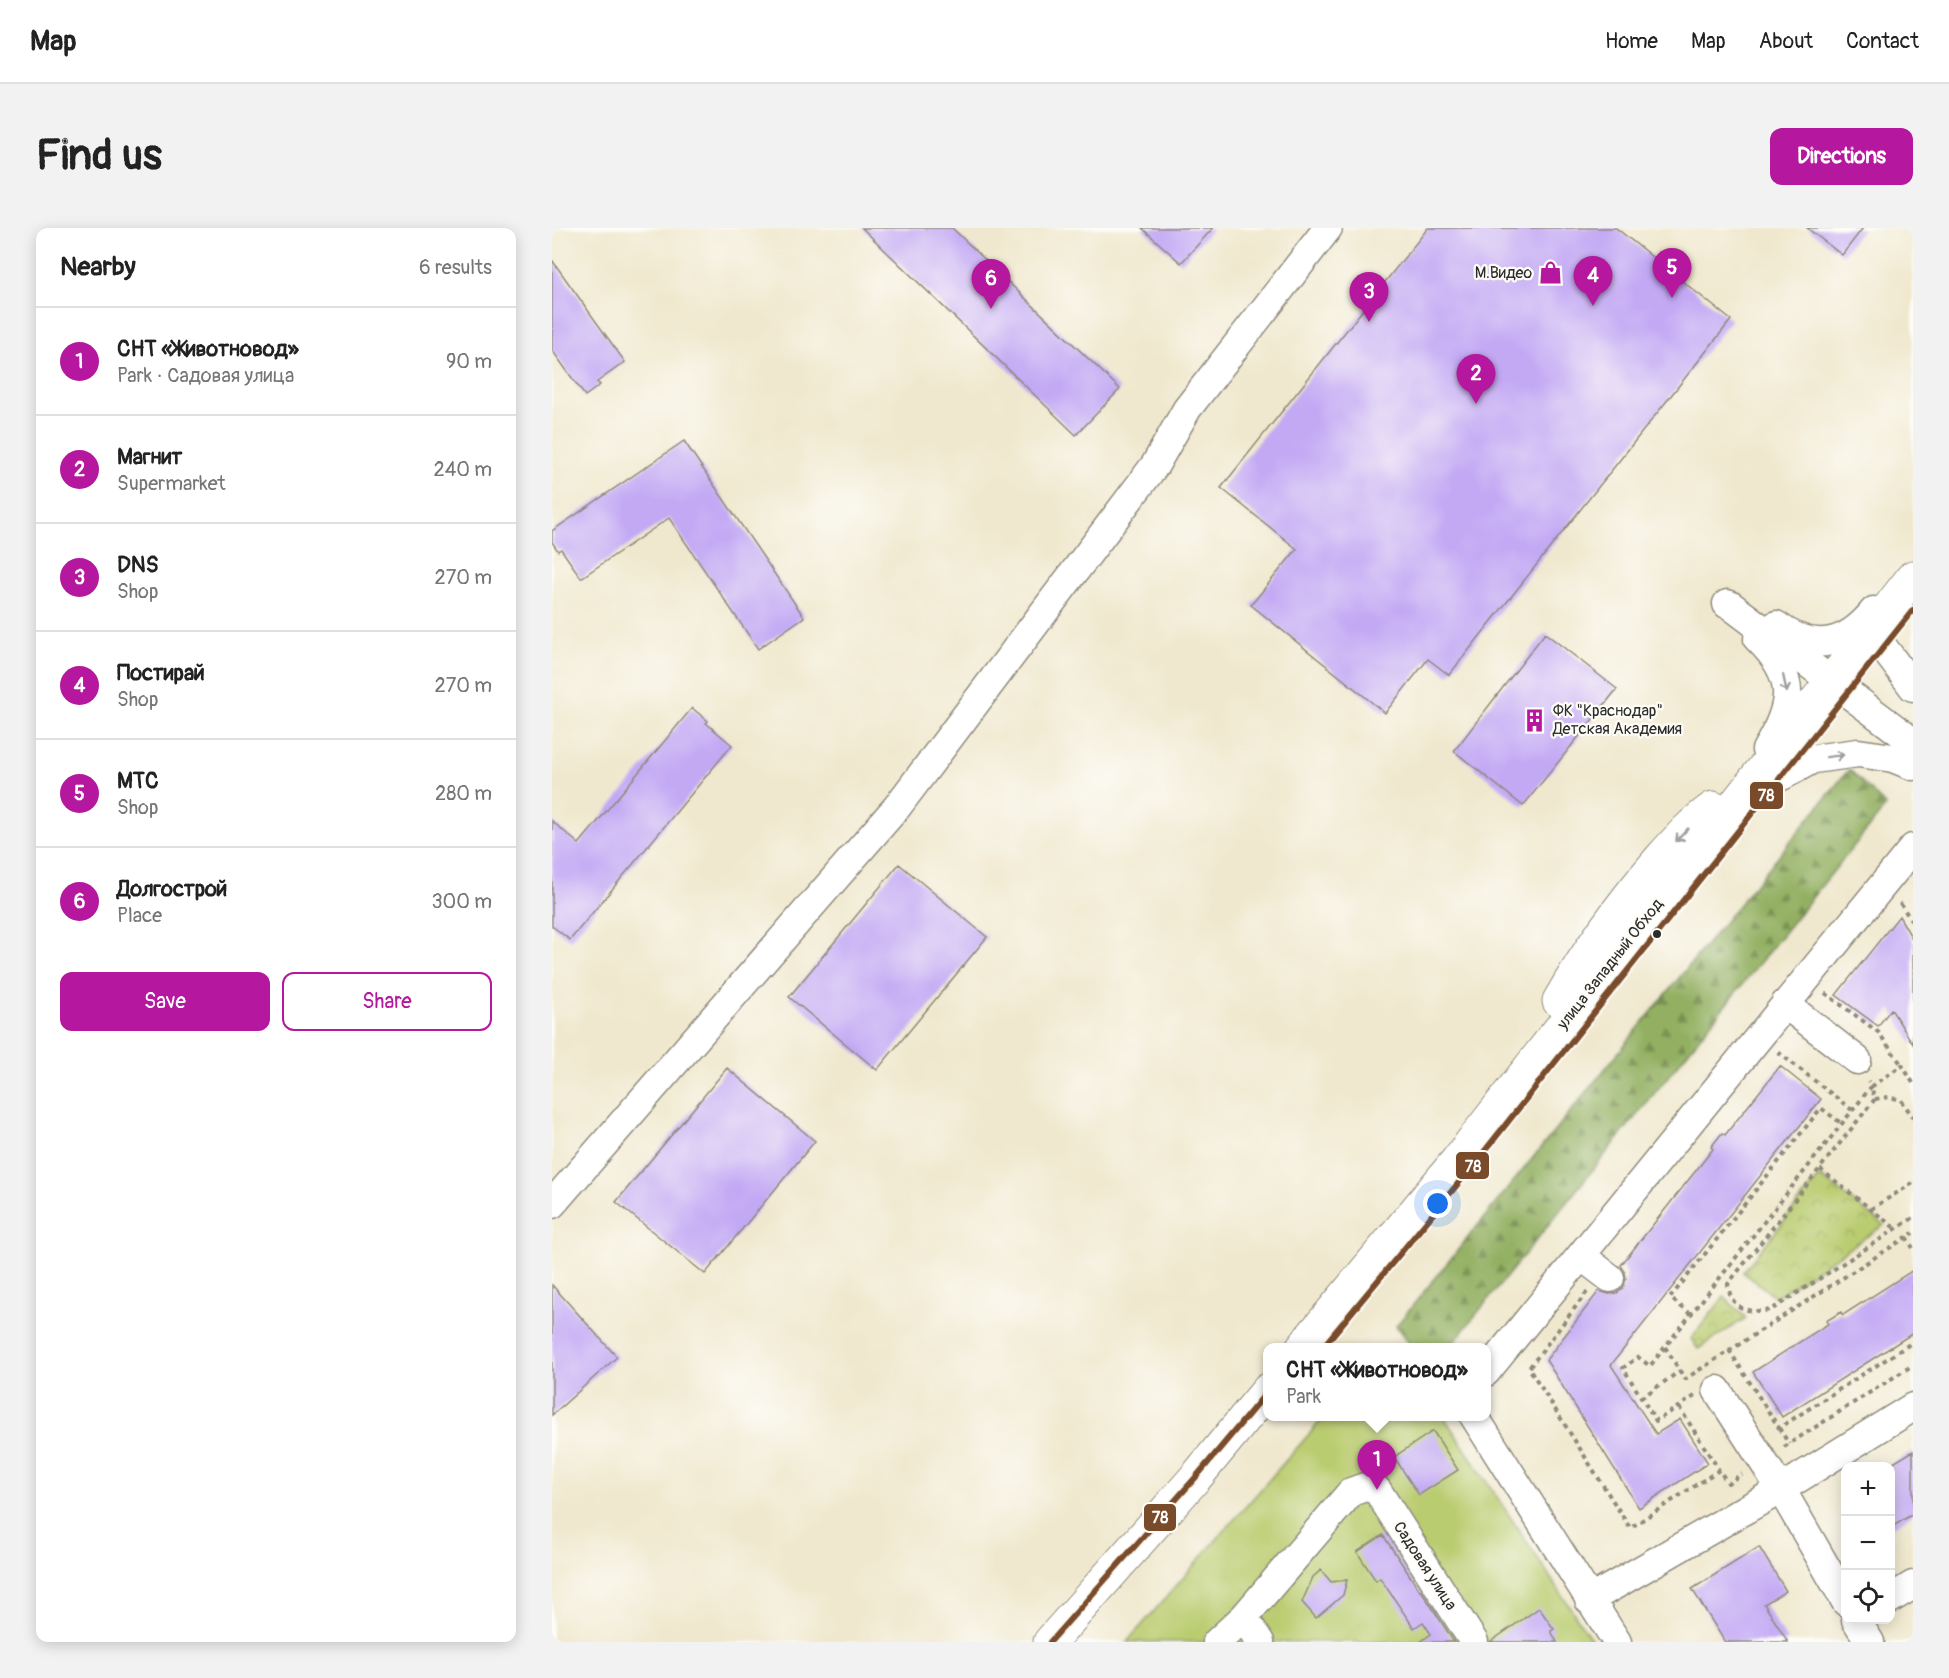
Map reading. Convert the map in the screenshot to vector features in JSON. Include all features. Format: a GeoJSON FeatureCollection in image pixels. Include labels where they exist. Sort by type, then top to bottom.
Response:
{"type":"FeatureCollection","features":[{"type":"Feature","properties":{"kind":"highway","name":"улица Западный Обход"},"geometry":{"type":"LineString","coordinates":[[1325,1343],[1473,1166],[1782,776],[1913,577]]}},
{"type":"Feature","properties":{"kind":"highway","name":"улица Западный Обход"},"geometry":{"type":"LineString","coordinates":[[1305,1343],[1457,1161],[1747,790],[1843,682],[1883,647],[1910,616]]}},
{"type":"Feature","properties":{"kind":"highway"},"geometry":{"type":"LineString","coordinates":[[1050,1642],[1196,1477],[1263,1396]]}},
{"type":"Feature","properties":{"kind":"highway"},"geometry":{"type":"LineString","coordinates":[[1070,1642],[1263,1418]]}},
{"type":"Feature","properties":{"kind":"street"},"geometry":{"type":"LineString","coordinates":[[552,1204],[897,807],[1155,465],[1187,409],[1328,228]]}},
{"type":"Feature","properties":{"kind":"street"},"geometry":{"type":"LineString","coordinates":[[1780,628],[1796,637],[1813,642],[1838,640],[1854,632],[1913,567]]}},
{"type":"Feature","properties":{"kind":"street"},"geometry":{"type":"LineString","coordinates":[[1733,597],[1742,594],[1752,606],[1913,742]]}},
{"type":"Feature","properties":{"kind":"street"},"geometry":{"type":"LineString","coordinates":[[1733,597],[1731,605],[1843,682],[1913,726]]}},
{"type":"Feature","properties":{"kind":"street"},"geometry":{"type":"LineString","coordinates":[[1733,597],[1729,611],[1774,658],[1784,677],[1787,689],[1785,713],[1747,790]]}},
{"type":"Feature","properties":{"kind":"street"},"geometry":{"type":"LineString","coordinates":[[1883,647],[1913,687]]}},
{"type":"Feature","properties":{"kind":"street"},"geometry":{"type":"LineString","coordinates":[[1782,776],[1813,759],[1858,753],[1893,758],[1913,766]]}},
{"type":"Feature","properties":{"kind":"street"},"geometry":{"type":"LineString","coordinates":[[1491,1367],[1598,1269],[1795,1011],[1913,848]]}},
{"type":"Feature","properties":{"kind":"street"},"geometry":{"type":"LineString","coordinates":[[1795,1011],[1857,1060]]}},
{"type":"Feature","properties":{"kind":"street"},"geometry":{"type":"LineString","coordinates":[[1706,1393],[1762,1461],[1770,1495],[1841,1598]]}},
{"type":"Feature","properties":{"kind":"street"},"geometry":{"type":"LineString","coordinates":[[1589,1600],[1770,1495],[1913,1407]]}},
{"type":"Feature","properties":{"kind":"street"},"geometry":{"type":"LineString","coordinates":[[1477,1421],[1617,1642]]}},
{"type":"Feature","properties":{"kind":"street","name":"Садовая улица"},"geometry":{"type":"LineString","coordinates":[[1244,1617],[1351,1492],[1365,1487],[1377,1490],[1474,1642]]}},
{"type":"Feature","properties":{"kind":"street"},"geometry":{"type":"LineString","coordinates":[[1895,1596],[1913,1585]]}},
{"type":"Feature","properties":{"kind":"street"},"geometry":{"type":"LineString","coordinates":[[1217,1642],[1244,1617],[1260,1642]]}},
{"type":"Feature","properties":{"kind":"path"},"geometry":{"type":"LineString","coordinates":[[1898,900],[1913,923]]}},
{"type":"Feature","properties":{"kind":"path"},"geometry":{"type":"LineString","coordinates":[[1771,1061],[1778,1052],[1795,1011],[1824,992],[1878,1032],[1913,1083]]}},
{"type":"Feature","properties":{"kind":"path"},"geometry":{"type":"LineString","coordinates":[[1778,1052],[1852,1110]]}},
{"type":"Feature","properties":{"kind":"path"},"geometry":{"type":"LineString","coordinates":[[1857,1060],[1875,1099]]}},
{"type":"Feature","properties":{"kind":"path"},"geometry":{"type":"LineString","coordinates":[[1706,1393],[1656,1421],[1623,1368],[1638,1357],[1650,1366],[1870,1087],[1902,1065]]}},
{"type":"Feature","properties":{"kind":"path"},"geometry":{"type":"LineString","coordinates":[[1913,1117],[1901,1100],[1889,1096],[1875,1099],[1728,1284],[1729,1295],[1744,1310],[1753,1312],[1771,1310],[1913,1218]]}},
{"type":"Feature","properties":{"kind":"path"},"geometry":{"type":"LineString","coordinates":[[1691,1314],[1670,1298],[1821,1107],[1842,1124]]}},
{"type":"Feature","properties":{"kind":"path"},"geometry":{"type":"LineString","coordinates":[[1820,1169],[1896,1229]]}},
{"type":"Feature","properties":{"kind":"path"},"geometry":{"type":"LineString","coordinates":[[1871,1209],[1913,1183]]}},
{"type":"Feature","properties":{"kind":"path"},"geometry":{"type":"LineString","coordinates":[[1665,1347],[1685,1379],[1913,1233]]}},
{"type":"Feature","properties":{"kind":"path"},"geometry":{"type":"LineString","coordinates":[[1906,1237],[1913,1248]]}},
{"type":"Feature","properties":{"kind":"path"},"geometry":{"type":"LineString","coordinates":[[1598,1269],[1529,1368],[1630,1528],[1719,1470]]}},
{"type":"Feature","properties":{"kind":"path"},"geometry":{"type":"LineString","coordinates":[[1779,1428],[1913,1342]]}},
{"type":"Feature","properties":{"kind":"path"},"geometry":{"type":"LineString","coordinates":[[1730,1350],[1789,1444]]}},
{"type":"Feature","properties":{"kind":"path"},"geometry":{"type":"LineString","coordinates":[[1762,1461],[1913,1365]]}},
{"type":"Feature","properties":{"kind":"path"},"geometry":{"type":"LineString","coordinates":[[1641,1398],[1680,1371]]}},
{"type":"Feature","properties":{"kind":"path"},"geometry":{"type":"LineString","coordinates":[[1678,1407],[1728,1483],[1742,1473],[1770,1495]]}},
{"type":"Feature","properties":{"kind":"green space"},"geometry":{"type":"Polygon","coordinates":[[[1849,769],[1886,806],[1453,1343],[1409,1343],[1396,1326],[1849,769]]]}},
{"type":"Feature","properties":{"kind":"green space"},"geometry":{"type":"Polygon","coordinates":[[[1820,1176],[1884,1225],[1776,1297],[1743,1272],[1820,1176]]]}},
{"type":"Feature","properties":{"kind":"green space"},"geometry":{"type":"Polygon","coordinates":[[[1724,1297],[1746,1318],[1698,1349],[1691,1339],[1724,1297]]]}},
{"type":"Feature","properties":{"kind":"green space"},"geometry":{"type":"Polygon","coordinates":[[[1321,1421],[1447,1421],[1593,1642],[1127,1642],[1321,1421]]]}},
{"type":"Feature","properties":{"kind":"building"},"geometry":{"type":"Polygon","coordinates":[[[862,228],[952,228],[1120,389],[1076,435],[862,228]]]}},
{"type":"Feature","properties":{"kind":"building"},"geometry":{"type":"Polygon","coordinates":[[[1142,228],[1213,228],[1181,263],[1142,228]]]}},
{"type":"Feature","properties":{"kind":"building"},"geometry":{"type":"Polygon","coordinates":[[[1428,228],[1616,228],[1731,320],[1449,675],[1428,659],[1385,713],[1251,605],[1297,549],[1221,488],[1428,228]]]}},
{"type":"Feature","properties":{"kind":"building"},"geometry":{"type":"Polygon","coordinates":[[[1807,228],[1863,228],[1842,255],[1807,228]]]}},
{"type":"Feature","properties":{"kind":"building"},"geometry":{"type":"Polygon","coordinates":[[[552,260],[625,362],[597,382],[600,385],[585,396],[552,350],[552,260]]]}},
{"type":"Feature","properties":{"kind":"building"},"geometry":{"type":"Polygon","coordinates":[[[684,441],[804,617],[758,649],[669,518],[581,578],[561,549],[558,551],[552,542],[552,531],[684,441]]]}},
{"type":"Feature","properties":{"kind":"building","name":"ФК \"Краснодар\" Детская Академия"},"geometry":{"type":"Polygon","coordinates":[[[1545,633],[1617,689],[1523,806],[1454,751],[1545,633]]]}},
{"type":"Feature","properties":{"kind":"building"},"geometry":{"type":"Polygon","coordinates":[[[692,708],[732,745],[570,940],[552,926],[552,821],[579,844],[692,708]]]}},
{"type":"Feature","properties":{"kind":"building"},"geometry":{"type":"Polygon","coordinates":[[[899,864],[987,937],[877,1070],[789,997],[899,864]]]}},
{"type":"Feature","properties":{"kind":"building"},"geometry":{"type":"Polygon","coordinates":[[[1899,916],[1913,940],[1913,1044],[1891,1009],[1878,1026],[1836,995],[1899,916]]]}},
{"type":"Feature","properties":{"kind":"building"},"geometry":{"type":"Polygon","coordinates":[[[1780,1066],[1821,1099],[1611,1365],[1656,1434],[1680,1419],[1708,1463],[1639,1508],[1546,1360],[1599,1291],[1609,1294],[1617,1293],[1623,1288],[1626,1279],[1621,1265],[1713,1149],[1711,1147],[1722,1133],[1725,1135],[1780,1066]]]}},
{"type":"Feature","properties":{"kind":"building"},"geometry":{"type":"Polygon","coordinates":[[[727,1068],[815,1141],[705,1274],[616,1202],[727,1068]]]}},
{"type":"Feature","properties":{"kind":"building"},"geometry":{"type":"Polygon","coordinates":[[[1913,1270],[1913,1333],[1782,1417],[1753,1372],[1828,1324],[1826,1321],[1841,1312],[1843,1315],[1913,1270]]]}},
{"type":"Feature","properties":{"kind":"building"},"geometry":{"type":"Polygon","coordinates":[[[552,1285],[617,1357],[552,1415],[552,1285]]]}},
{"type":"Feature","properties":{"kind":"building"},"geometry":{"type":"Polygon","coordinates":[[[1433,1431],[1458,1470],[1419,1495],[1394,1457],[1433,1431]]]}},
{"type":"Feature","properties":{"kind":"building"},"geometry":{"type":"Polygon","coordinates":[[[1913,1451],[1913,1514],[1895,1525],[1895,1462],[1913,1451]]]}},
{"type":"Feature","properties":{"kind":"building"},"geometry":{"type":"Polygon","coordinates":[[[1383,1535],[1454,1642],[1420,1642],[1431,1634],[1423,1622],[1414,1628],[1380,1578],[1376,1581],[1357,1552],[1383,1535]]]}},
{"type":"Feature","properties":{"kind":"building"},"geometry":{"type":"Polygon","coordinates":[[[1759,1547],[1786,1591],[1764,1604],[1788,1642],[1725,1642],[1692,1589],[1759,1547]]]}},
{"type":"Feature","properties":{"kind":"building"},"geometry":{"type":"Polygon","coordinates":[[[1321,1570],[1331,1582],[1347,1580],[1343,1595],[1316,1618],[1302,1602],[1313,1577],[1321,1570]]]}},
{"type":"Feature","properties":{"kind":"building"},"geometry":{"type":"Polygon","coordinates":[[[1539,1608],[1554,1629],[1551,1631],[1557,1642],[1490,1642],[1539,1608]]]}},
{"type":"Feature","properties":{"kind":"transit line","name":"78"},"geometry":{"type":"LineString","coordinates":[[1326,1343],[1480,1157],[1913,610]]}},
{"type":"Feature","properties":{"kind":"transit line","name":"78"},"geometry":{"type":"LineString","coordinates":[[1050,1642],[1196,1477],[1263,1397]]}},
{"type":"Feature","properties":{"kind":"place","name":"М.Видео"},"geometry":{"type":"Point","coordinates":[1550,273]}},
{"type":"Feature","properties":{"kind":"place","name":"МТС"},"geometry":{"type":"Point","coordinates":[1672,298]}},
{"type":"Feature","properties":{"kind":"place","name":"Постирай"},"geometry":{"type":"Point","coordinates":[1593,306]}},
{"type":"Feature","properties":{"kind":"place","name":"Долгострой"},"geometry":{"type":"Point","coordinates":[991,309]}},
{"type":"Feature","properties":{"kind":"place","name":"DNS"},"geometry":{"type":"Point","coordinates":[1369,322]}},
{"type":"Feature","properties":{"kind":"place","name":"Магнит"},"geometry":{"type":"Point","coordinates":[1476,404]}},
{"type":"Feature","properties":{"kind":"place","name":"ФК \"Краснодар\" Детская Академия"},"geometry":{"type":"Point","coordinates":[1535,720]}},
{"type":"Feature","properties":{"kind":"place","name":"СНТ «Животновод»"},"geometry":{"type":"Point","coordinates":[1377,1490]}}]}
